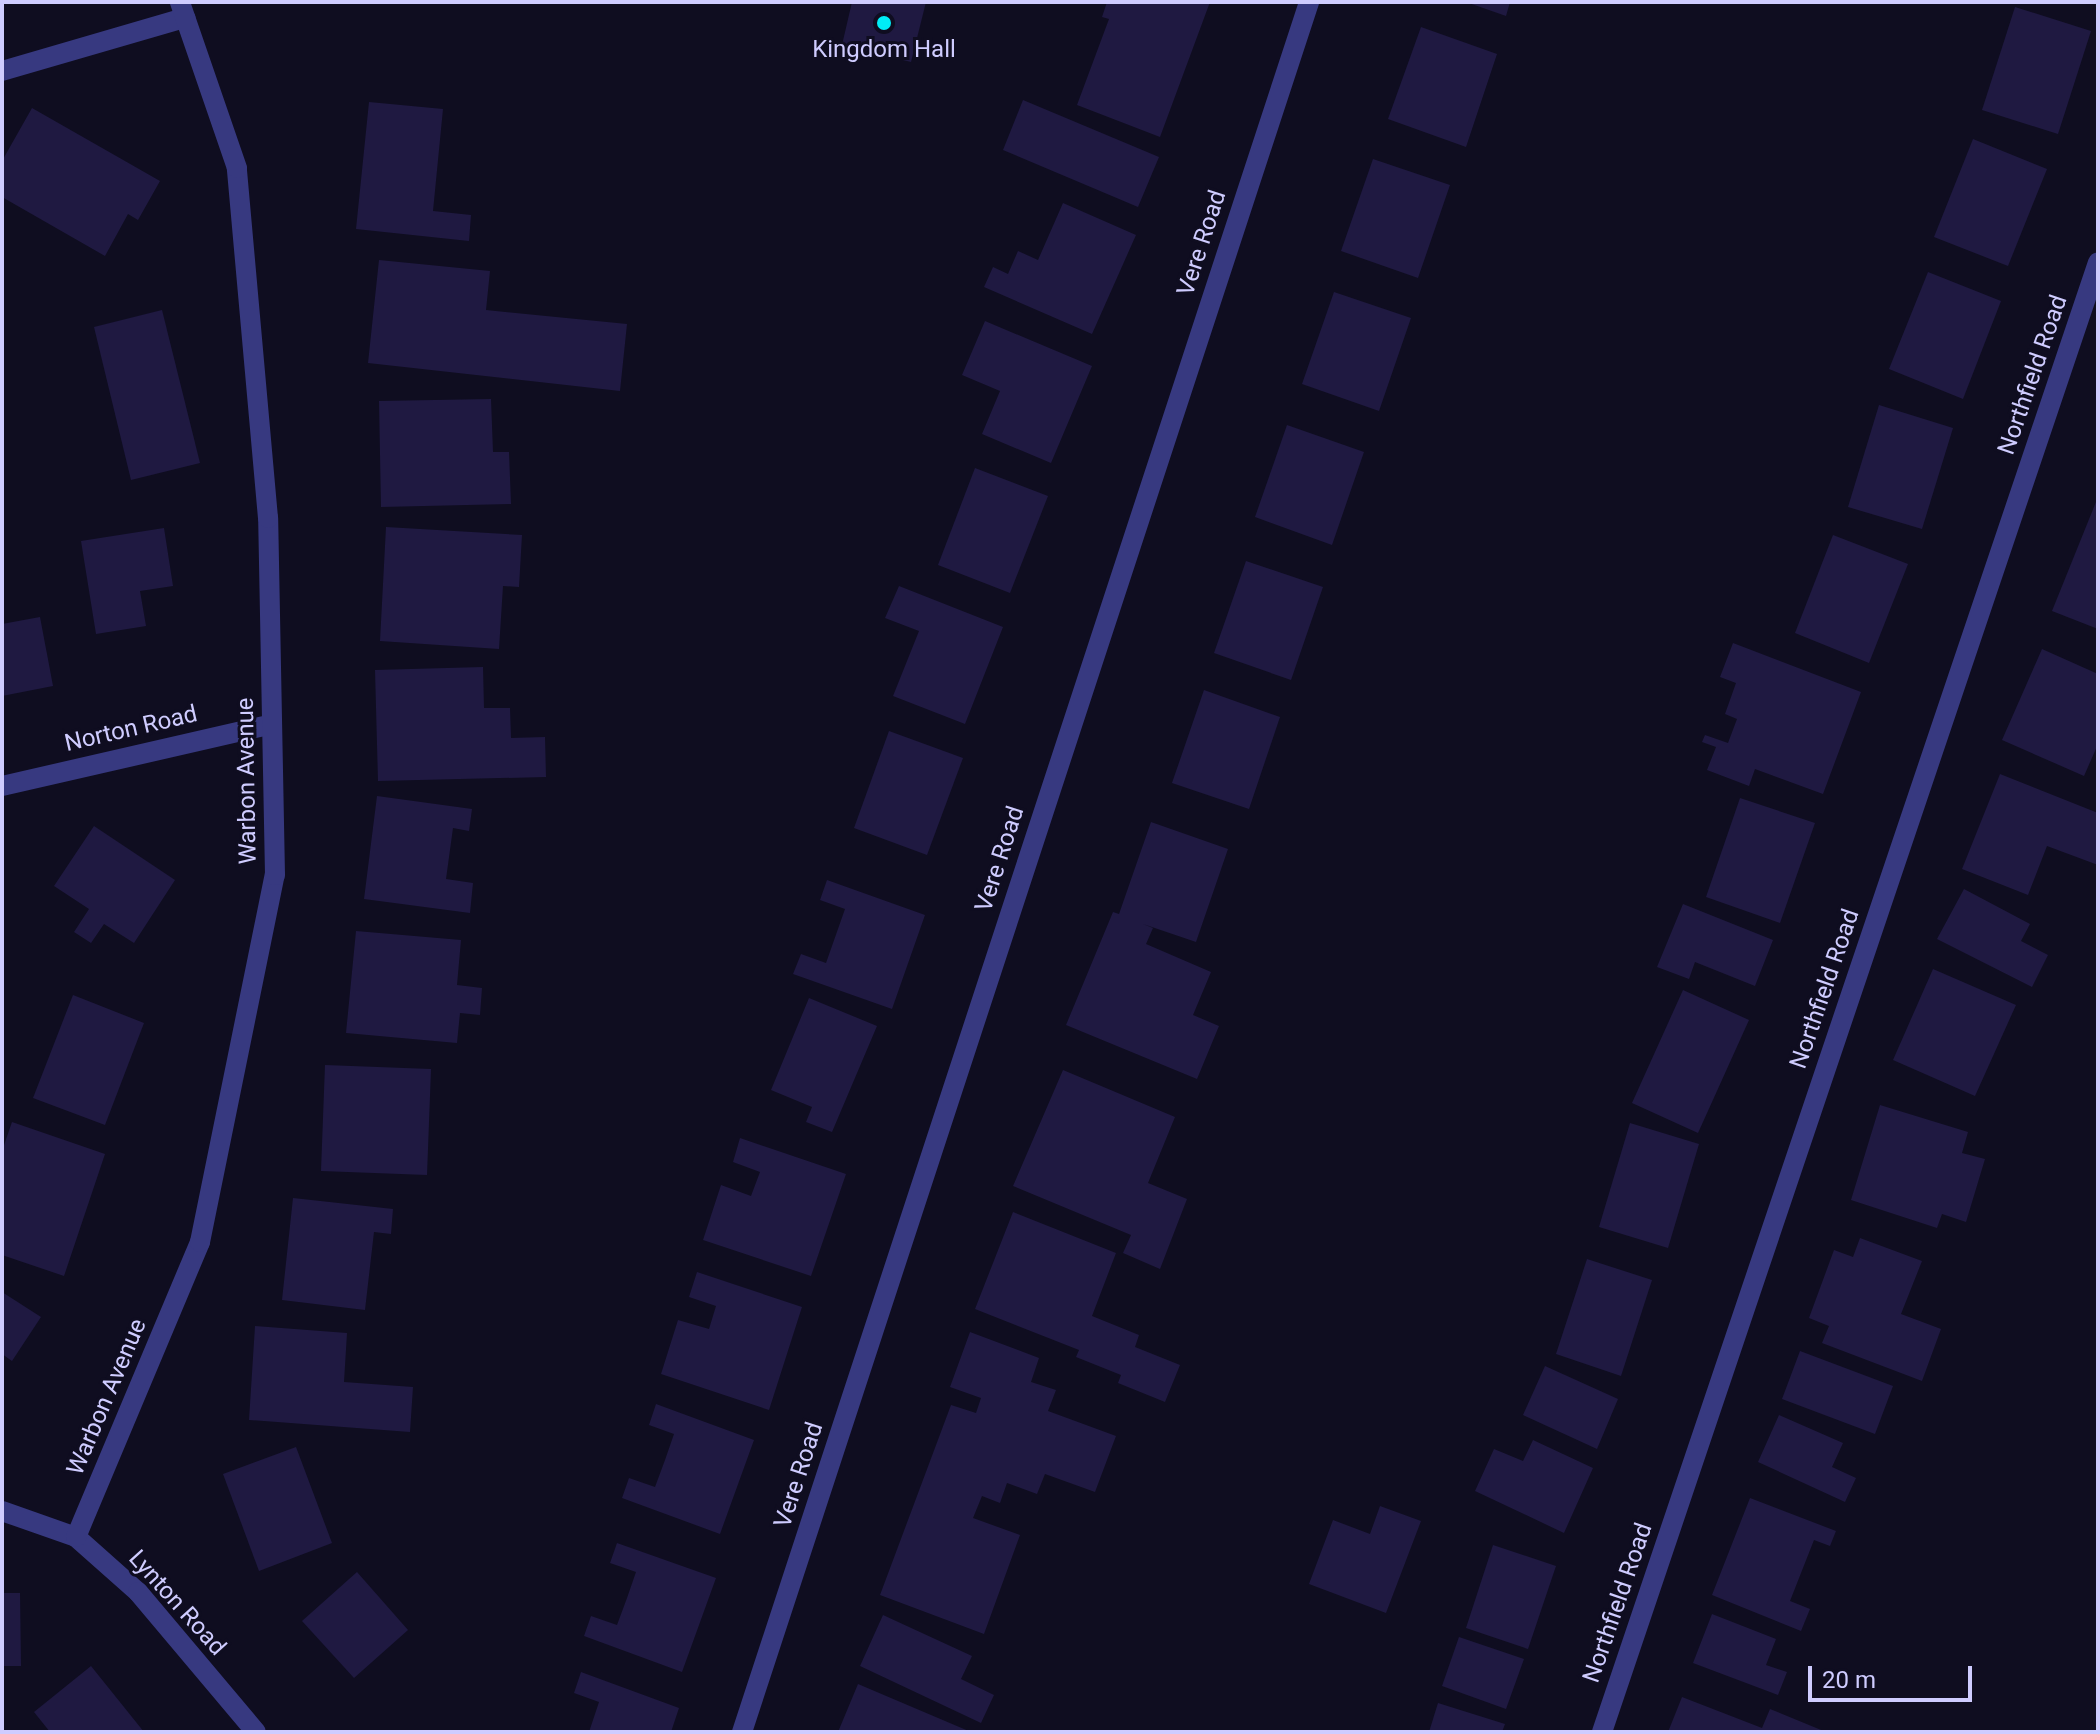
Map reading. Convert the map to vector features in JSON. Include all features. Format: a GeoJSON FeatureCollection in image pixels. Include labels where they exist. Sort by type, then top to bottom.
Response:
{"type":"FeatureCollection","features":[{"type":"Feature","properties":{"kind":"street","name":"Vere Road"},"geometry":{"type":"LineString","coordinates":[[742,1732],[1309,2]]}},
{"type":"Feature","properties":{"kind":"street"},"geometry":{"type":"LineString","coordinates":[[2,71],[182,10]]}},
{"type":"Feature","properties":{"kind":"street","name":"Warbon Avenue"},"geometry":{"type":"LineString","coordinates":[[76,1537],[200,1242],[275,875],[268,518],[237,168],[182,10]]}},
{"type":"Feature","properties":{"kind":"street","name":"Northfield Road"},"geometry":{"type":"LineString","coordinates":[[1602,1732],[2098,262]]}},
{"type":"Feature","properties":{"kind":"street","name":"Norton Road"},"geometry":{"type":"LineString","coordinates":[[2,786],[272,724]]}},
{"type":"Feature","properties":{"kind":"street","name":"Lynton Road"},"geometry":{"type":"LineString","coordinates":[[2,1511],[76,1537],[138,1592],[256,1732]]}},
{"type":"Feature","properties":{"kind":"building","name":"Kingdom Hall"},"geometry":{"type":"Polygon","coordinates":[[[852,2],[926,2],[911,62],[842,45],[852,2]]]}},
{"type":"Feature","properties":{"kind":"building"},"geometry":{"type":"Polygon","coordinates":[[[1107,2],[1210,2],[1160,137],[1077,105],[1109,19],[1102,17],[1107,2]]]}},
{"type":"Feature","properties":{"kind":"building"},"geometry":{"type":"Polygon","coordinates":[[[1466,2],[1510,2],[1506,16],[1466,2]]]}},
{"type":"Feature","properties":{"kind":"building"},"geometry":{"type":"Polygon","coordinates":[[[2015,7],[2091,31],[2058,134],[1982,110],[2015,7]]]}},
{"type":"Feature","properties":{"kind":"building"},"geometry":{"type":"Polygon","coordinates":[[[1421,27],[1497,54],[1466,147],[1388,119],[1421,27]]]}},
{"type":"Feature","properties":{"kind":"building"},"geometry":{"type":"Polygon","coordinates":[[[1023,100],[1159,157],[1138,207],[1003,150],[1023,100]]]}},
{"type":"Feature","properties":{"kind":"building"},"geometry":{"type":"Polygon","coordinates":[[[369,102],[443,109],[433,211],[471,215],[469,241],[356,229],[369,102]]]}},
{"type":"Feature","properties":{"kind":"building"},"geometry":{"type":"Polygon","coordinates":[[[32,108],[160,181],[138,220],[128,214],[105,256],[2,197],[2,161],[32,108]]]}},
{"type":"Feature","properties":{"kind":"building"},"geometry":{"type":"Polygon","coordinates":[[[1973,139],[2047,169],[2008,266],[1934,237],[1973,139]]]}},
{"type":"Feature","properties":{"kind":"building"},"geometry":{"type":"Polygon","coordinates":[[[1373,159],[1450,185],[1418,278],[1341,251],[1373,159]]]}},
{"type":"Feature","properties":{"kind":"building"},"geometry":{"type":"Polygon","coordinates":[[[1063,203],[1136,235],[1092,334],[984,287],[993,267],[1008,274],[1018,251],[1038,260],[1063,203]]]}},
{"type":"Feature","properties":{"kind":"building"},"geometry":{"type":"Polygon","coordinates":[[[379,260],[490,271],[486,310],[627,324],[620,391],[368,363],[379,260]]]}},
{"type":"Feature","properties":{"kind":"building"},"geometry":{"type":"Polygon","coordinates":[[[1928,272],[2001,301],[1963,399],[1889,369],[1928,272]]]}},
{"type":"Feature","properties":{"kind":"building"},"geometry":{"type":"Polygon","coordinates":[[[1334,292],[1411,318],[1379,411],[1302,384],[1334,292]]]}},
{"type":"Feature","properties":{"kind":"building"},"geometry":{"type":"Polygon","coordinates":[[[162,310],[200,463],[131,480],[94,327],[162,310]]]}},
{"type":"Feature","properties":{"kind":"building"},"geometry":{"type":"Polygon","coordinates":[[[985,321],[1092,366],[1051,463],[982,434],[1000,391],[962,375],[985,321]]]}},
{"type":"Feature","properties":{"kind":"building"},"geometry":{"type":"Polygon","coordinates":[[[491,399],[493,452],[509,452],[511,504],[381,507],[379,401],[491,399]]]}},
{"type":"Feature","properties":{"kind":"building"},"geometry":{"type":"Polygon","coordinates":[[[1879,405],[1953,428],[1922,529],[1848,507],[1879,405]]]}},
{"type":"Feature","properties":{"kind":"building"},"geometry":{"type":"Polygon","coordinates":[[[1287,425],[1364,452],[1332,545],[1255,517],[1287,425]]]}},
{"type":"Feature","properties":{"kind":"building"},"geometry":{"type":"Polygon","coordinates":[[[975,468],[1048,496],[1010,593],[938,565],[975,468]]]}},
{"type":"Feature","properties":{"kind":"building"},"geometry":{"type":"Polygon","coordinates":[[[2098,497],[2098,629],[2052,611],[2098,497]]]}},
{"type":"Feature","properties":{"kind":"building"},"geometry":{"type":"Polygon","coordinates":[[[386,527],[522,535],[519,587],[503,586],[499,649],[380,641],[386,527]]]}},
{"type":"Feature","properties":{"kind":"building"},"geometry":{"type":"Polygon","coordinates":[[[164,528],[173,586],[140,591],[146,626],[96,634],[81,541],[164,528]]]}},
{"type":"Feature","properties":{"kind":"building"},"geometry":{"type":"Polygon","coordinates":[[[1833,535],[1908,564],[1869,663],[1795,633],[1833,535]]]}},
{"type":"Feature","properties":{"kind":"building"},"geometry":{"type":"Polygon","coordinates":[[[1246,561],[1323,587],[1291,680],[1214,653],[1246,561]]]}},
{"type":"Feature","properties":{"kind":"building"},"geometry":{"type":"Polygon","coordinates":[[[899,586],[1003,627],[965,724],[893,696],[919,631],[885,618],[899,586]]]}},
{"type":"Feature","properties":{"kind":"building"},"geometry":{"type":"Polygon","coordinates":[[[40,617],[53,686],[2,696],[2,624],[40,617]]]}},
{"type":"Feature","properties":{"kind":"building"},"geometry":{"type":"Polygon","coordinates":[[[1733,643],[1861,692],[1823,794],[1755,769],[1749,786],[1707,770],[1716,747],[1702,742],[1705,735],[1728,743],[1737,719],[1725,714],[1736,683],[1720,677],[1733,643]]]}},
{"type":"Feature","properties":{"kind":"building"},"geometry":{"type":"Polygon","coordinates":[[[2042,649],[2098,674],[2098,744],[2084,776],[2002,740],[2042,649]]]}},
{"type":"Feature","properties":{"kind":"building"},"geometry":{"type":"Polygon","coordinates":[[[483,667],[484,708],[510,708],[511,738],[545,737],[546,777],[378,781],[375,670],[483,667]]]}},
{"type":"Feature","properties":{"kind":"building"},"geometry":{"type":"Polygon","coordinates":[[[1204,690],[1280,717],[1249,809],[1172,783],[1204,690]]]}},
{"type":"Feature","properties":{"kind":"building"},"geometry":{"type":"Polygon","coordinates":[[[889,731],[963,758],[927,855],[854,828],[889,731]]]}},
{"type":"Feature","properties":{"kind":"building"},"geometry":{"type":"Polygon","coordinates":[[[2000,774],[2098,813],[2098,865],[2047,846],[2028,895],[1962,869],[2000,774]]]}},
{"type":"Feature","properties":{"kind":"building"},"geometry":{"type":"Polygon","coordinates":[[[377,796],[472,809],[469,831],[453,828],[446,879],[473,883],[470,913],[364,899],[377,796]]]}},
{"type":"Feature","properties":{"kind":"building"},"geometry":{"type":"Polygon","coordinates":[[[1740,798],[1815,823],[1780,923],[1706,897],[1740,798]]]}},
{"type":"Feature","properties":{"kind":"building"},"geometry":{"type":"Polygon","coordinates":[[[1151,822],[1228,849],[1196,942],[1143,924],[1153,928],[1146,944],[1211,972],[1193,1015],[1219,1026],[1197,1079],[1066,1025],[1113,912],[1119,914],[1151,822]]]}},
{"type":"Feature","properties":{"kind":"building"},"geometry":{"type":"Polygon","coordinates":[[[94,826],[175,880],[134,943],[104,924],[91,943],[74,932],[89,909],[54,886],[94,826]]]}},
{"type":"Feature","properties":{"kind":"building"},"geometry":{"type":"Polygon","coordinates":[[[827,880],[925,915],[892,1009],[793,974],[801,954],[826,963],[845,909],[820,900],[827,880]]]}},
{"type":"Feature","properties":{"kind":"building"},"geometry":{"type":"Polygon","coordinates":[[[1964,889],[2030,924],[2021,941],[2048,955],[2032,987],[1937,939],[1964,889]]]}},
{"type":"Feature","properties":{"kind":"building"},"geometry":{"type":"Polygon","coordinates":[[[1683,904],[1773,940],[1755,986],[1695,962],[1689,979],[1657,967],[1683,904]]]}},
{"type":"Feature","properties":{"kind":"building"},"geometry":{"type":"Polygon","coordinates":[[[356,931],[461,940],[457,985],[482,988],[480,1015],[460,1013],[457,1043],[346,1033],[356,931]]]}},
{"type":"Feature","properties":{"kind":"building"},"geometry":{"type":"Polygon","coordinates":[[[1933,969],[2016,1005],[1975,1096],[1893,1060],[1933,969]]]}},
{"type":"Feature","properties":{"kind":"building"},"geometry":{"type":"Polygon","coordinates":[[[1683,990],[1749,1020],[1698,1133],[1632,1103],[1683,990]]]}},
{"type":"Feature","properties":{"kind":"building"},"geometry":{"type":"Polygon","coordinates":[[[73,995],[144,1023],[105,1125],[33,1098],[73,995]]]}},
{"type":"Feature","properties":{"kind":"building"},"geometry":{"type":"Polygon","coordinates":[[[809,998],[877,1026],[832,1132],[806,1122],[812,1107],[771,1090],[809,998]]]}},
{"type":"Feature","properties":{"kind":"building"},"geometry":{"type":"Polygon","coordinates":[[[325,1065],[431,1069],[427,1175],[321,1171],[325,1065]]]}},
{"type":"Feature","properties":{"kind":"building"},"geometry":{"type":"Polygon","coordinates":[[[1063,1070],[1175,1117],[1148,1183],[1187,1199],[1160,1269],[1123,1253],[1131,1235],[1013,1186],[1063,1070]]]}},
{"type":"Feature","properties":{"kind":"building"},"geometry":{"type":"Polygon","coordinates":[[[1880,1105],[1968,1132],[1962,1153],[1985,1159],[1966,1222],[1942,1214],[1937,1228],[1851,1200],[1880,1105]]]}},
{"type":"Feature","properties":{"kind":"building"},"geometry":{"type":"Polygon","coordinates":[[[12,1122],[105,1154],[64,1276],[2,1255],[2,1151],[12,1122]]]}},
{"type":"Feature","properties":{"kind":"building"},"geometry":{"type":"Polygon","coordinates":[[[1630,1123],[1699,1144],[1668,1248],[1599,1227],[1630,1123]]]}},
{"type":"Feature","properties":{"kind":"building"},"geometry":{"type":"Polygon","coordinates":[[[740,1138],[846,1174],[811,1276],[703,1240],[721,1185],[751,1196],[760,1172],[733,1162],[740,1138]]]}},
{"type":"Feature","properties":{"kind":"building"},"geometry":{"type":"Polygon","coordinates":[[[293,1198],[393,1209],[391,1234],[374,1232],[365,1310],[282,1300],[293,1198]]]}},
{"type":"Feature","properties":{"kind":"building"},"geometry":{"type":"Polygon","coordinates":[[[1013,1212],[1116,1253],[1092,1316],[1139,1335],[1135,1347],[1180,1365],[1165,1402],[1118,1383],[1121,1375],[1076,1357],[1079,1350],[975,1309],[1013,1212]]]}},
{"type":"Feature","properties":{"kind":"building"},"geometry":{"type":"Polygon","coordinates":[[[1860,1238],[1922,1261],[1901,1314],[1941,1329],[1922,1381],[1822,1343],[1829,1326],[1809,1318],[1834,1250],[1853,1257],[1860,1238]]]}},
{"type":"Feature","properties":{"kind":"building"},"geometry":{"type":"Polygon","coordinates":[[[1587,1259],[1652,1280],[1621,1376],[1556,1354],[1587,1259]]]}},
{"type":"Feature","properties":{"kind":"building"},"geometry":{"type":"Polygon","coordinates":[[[697,1272],[802,1307],[769,1410],[661,1374],[678,1320],[709,1329],[716,1306],[689,1297],[697,1272]]]}},
{"type":"Feature","properties":{"kind":"building"},"geometry":{"type":"Polygon","coordinates":[[[2,1292],[41,1317],[12,1361],[2,1354],[2,1292]]]}},
{"type":"Feature","properties":{"kind":"building"},"geometry":{"type":"Polygon","coordinates":[[[255,1326],[347,1333],[344,1382],[413,1387],[410,1432],[249,1420],[255,1326]]]}},
{"type":"Feature","properties":{"kind":"building"},"geometry":{"type":"Polygon","coordinates":[[[970,1332],[1039,1358],[1031,1382],[1056,1390],[1048,1411],[1116,1436],[1095,1492],[1045,1474],[1037,1494],[1007,1483],[1000,1503],[982,1496],[973,1518],[1020,1535],[984,1634],[880,1595],[951,1405],[976,1413],[981,1398],[950,1387],[970,1332]]]}},
{"type":"Feature","properties":{"kind":"building"},"geometry":{"type":"Polygon","coordinates":[[[1800,1351],[1893,1386],[1875,1434],[1782,1399],[1800,1351]]]}},
{"type":"Feature","properties":{"kind":"building"},"geometry":{"type":"Polygon","coordinates":[[[1545,1366],[1618,1399],[1597,1449],[1523,1415],[1545,1366]]]}},
{"type":"Feature","properties":{"kind":"building"},"geometry":{"type":"Polygon","coordinates":[[[656,1404],[754,1440],[720,1534],[622,1498],[629,1478],[655,1487],[665,1460],[674,1434],[649,1425],[656,1404]]]}},
{"type":"Feature","properties":{"kind":"building"},"geometry":{"type":"Polygon","coordinates":[[[1779,1415],[1843,1443],[1832,1467],[1856,1478],[1845,1502],[1758,1462],[1779,1415]]]}},
{"type":"Feature","properties":{"kind":"building"},"geometry":{"type":"Polygon","coordinates":[[[1533,1440],[1593,1468],[1564,1533],[1475,1491],[1494,1449],[1523,1461],[1533,1440]]]}},
{"type":"Feature","properties":{"kind":"building"},"geometry":{"type":"Polygon","coordinates":[[[296,1447],[332,1543],[259,1571],[223,1474],[296,1447]]]}},
{"type":"Feature","properties":{"kind":"building"},"geometry":{"type":"Polygon","coordinates":[[[1750,1498],[1836,1531],[1830,1546],[1814,1540],[1790,1601],[1810,1609],[1801,1631],[1712,1595],[1750,1498]]]}},
{"type":"Feature","properties":{"kind":"building"},"geometry":{"type":"Polygon","coordinates":[[[1380,1506],[1421,1521],[1386,1613],[1309,1584],[1333,1520],[1370,1534],[1380,1506]]]}},
{"type":"Feature","properties":{"kind":"building"},"geometry":{"type":"Polygon","coordinates":[[[617,1543],[716,1578],[682,1672],[584,1636],[591,1616],[617,1625],[627,1598],[636,1572],[610,1563],[617,1543]]]}},
{"type":"Feature","properties":{"kind":"building"},"geometry":{"type":"Polygon","coordinates":[[[1493,1545],[1556,1566],[1528,1649],[1466,1628],[1493,1545]]]}},
{"type":"Feature","properties":{"kind":"building"},"geometry":{"type":"Polygon","coordinates":[[[357,1572],[408,1630],[354,1678],[302,1621],[357,1572]]]}},
{"type":"Feature","properties":{"kind":"building"},"geometry":{"type":"Polygon","coordinates":[[[2,1593],[20,1593],[21,1666],[2,1666],[2,1593]]]}},
{"type":"Feature","properties":{"kind":"building"},"geometry":{"type":"Polygon","coordinates":[[[1712,1614],[1776,1639],[1766,1665],[1787,1672],[1778,1695],[1693,1663],[1712,1614]]]}},
{"type":"Feature","properties":{"kind":"building"},"geometry":{"type":"Polygon","coordinates":[[[883,1615],[972,1656],[961,1679],[994,1695],[981,1723],[860,1666],[883,1615]]]}},
{"type":"Feature","properties":{"kind":"building"},"geometry":{"type":"Polygon","coordinates":[[[1459,1637],[1524,1659],[1506,1709],[1442,1686],[1459,1637]]]}},
{"type":"Feature","properties":{"kind":"building"},"geometry":{"type":"Polygon","coordinates":[[[91,1666],[144,1732],[50,1732],[34,1712],[91,1666]]]}},
{"type":"Feature","properties":{"kind":"building"},"geometry":{"type":"Polygon","coordinates":[[[581,1672],[679,1708],[671,1732],[589,1732],[599,1702],[574,1693],[581,1672]]]}},
{"type":"Feature","properties":{"kind":"building"},"geometry":{"type":"Polygon","coordinates":[[[858,1684],[971,1732],[838,1732],[858,1684]]]}},
{"type":"Feature","properties":{"kind":"building"},"geometry":{"type":"Polygon","coordinates":[[[1682,1697],[1762,1728],[1770,1709],[1826,1732],[1668,1732],[1682,1697]]]}},
{"type":"Feature","properties":{"kind":"building"},"geometry":{"type":"Polygon","coordinates":[[[1438,1703],[1505,1724],[1502,1732],[1429,1732],[1438,1703]]]}},
{"type":"Feature","properties":{"kind":"place","name":"Kingdom Hall"},"geometry":{"type":"Point","coordinates":[884,23]}}]}
